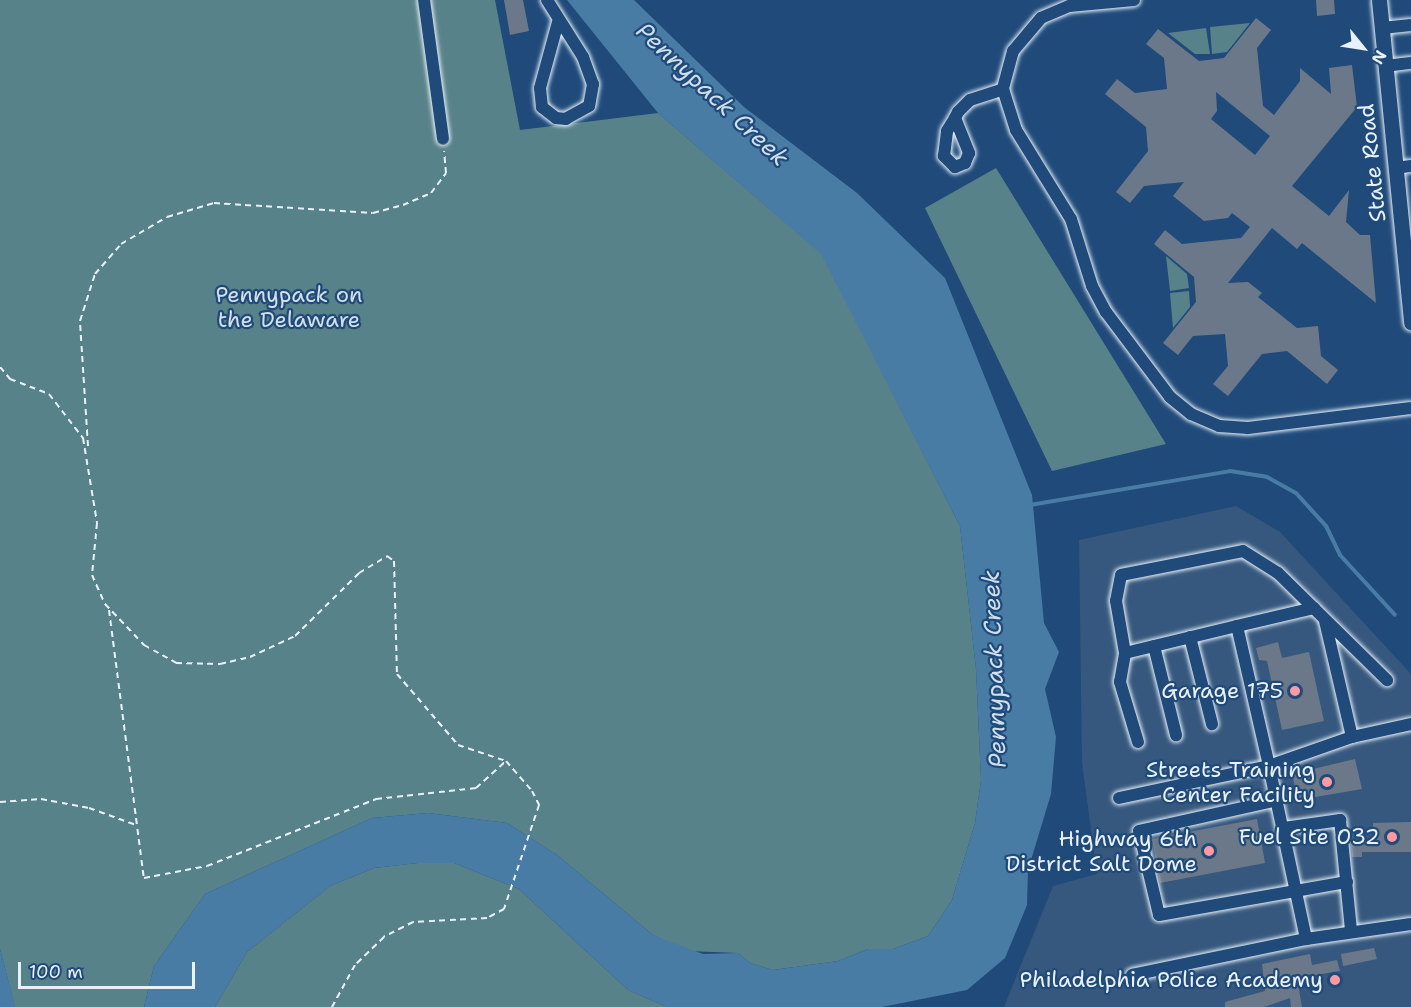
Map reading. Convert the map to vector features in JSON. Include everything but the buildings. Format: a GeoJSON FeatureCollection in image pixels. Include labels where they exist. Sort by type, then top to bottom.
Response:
{"type":"FeatureCollection","features":[{"type":"Feature","properties":{"kind":"main road","name":"State Road"},"geometry":{"type":"LineString","coordinates":[[1379,0],[1385,66],[1403,167],[1411,313]]}},
{"type":"Feature","properties":{"kind":"lane"},"geometry":{"type":"LineString","coordinates":[[424,0],[443,139]]}},
{"type":"Feature","properties":{"kind":"lane"},"geometry":{"type":"LineString","coordinates":[[547,0],[558,22],[583,57],[593,84],[589,106],[566,118],[556,118],[542,106],[540,88],[558,22]]}},
{"type":"Feature","properties":{"kind":"lane"},"geometry":{"type":"LineString","coordinates":[[1134,0],[1069,6],[1041,18],[1013,51],[1003,89],[1016,130],[1071,219],[1101,303],[1170,397],[1191,414],[1219,426],[1248,428],[1411,408]]}},
{"type":"Feature","properties":{"kind":"lane"},"geometry":{"type":"LineString","coordinates":[[1382,28],[1411,25]]}},
{"type":"Feature","properties":{"kind":"lane"},"geometry":{"type":"LineString","coordinates":[[1385,66],[1411,63]]}},
{"type":"Feature","properties":{"kind":"lane"},"geometry":{"type":"LineString","coordinates":[[955,118],[980,93],[1003,89]]}},
{"type":"Feature","properties":{"kind":"lane"},"geometry":{"type":"LineString","coordinates":[[1138,742],[1120,681],[1125,653],[1116,601],[1121,575],[1243,551],[1278,573],[1387,680]]}},
{"type":"Feature","properties":{"kind":"lane"},"geometry":{"type":"LineString","coordinates":[[1125,653],[1314,609]]}},
{"type":"Feature","properties":{"kind":"lane"},"geometry":{"type":"LineString","coordinates":[[1325,620],[1352,737]]}},
{"type":"Feature","properties":{"kind":"lane"},"geometry":{"type":"LineString","coordinates":[[1237,626],[1298,890],[1306,939]]}},
{"type":"Feature","properties":{"kind":"lane"},"geometry":{"type":"LineString","coordinates":[[1190,637],[1212,724]]}},
{"type":"Feature","properties":{"kind":"lane"},"geometry":{"type":"LineString","coordinates":[[1154,646],[1176,735]]}},
{"type":"Feature","properties":{"kind":"lane"},"geometry":{"type":"LineString","coordinates":[[1119,798],[1269,766],[1352,737],[1411,724]]}},
{"type":"Feature","properties":{"kind":"lane"},"geometry":{"type":"LineString","coordinates":[[1278,800],[1138,831],[1158,915],[1347,882]]}},
{"type":"Feature","properties":{"kind":"lane"},"geometry":{"type":"LineString","coordinates":[[1284,828],[1340,820],[1352,931]]}},
{"type":"Feature","properties":{"kind":"lane"},"geometry":{"type":"LineString","coordinates":[[1132,975],[1306,939],[1411,924]]}},
{"type":"Feature","properties":{"kind":"path"},"geometry":{"type":"LineString","coordinates":[[443,139],[446,174],[431,193],[403,205],[373,213],[214,203],[167,217],[122,244],[95,274],[80,321],[88,449],[98,523],[92,575],[109,610],[144,878],[207,866],[376,799],[476,788],[506,761]]}},
{"type":"Feature","properties":{"kind":"path"},"geometry":{"type":"LineString","coordinates":[[0,367],[10,379],[49,394],[88,449]]}},
{"type":"Feature","properties":{"kind":"path"},"geometry":{"type":"LineString","coordinates":[[109,610],[164,658],[220,664],[295,636],[364,569],[387,556],[394,561],[397,674],[458,745],[506,761],[522,775],[539,805],[504,909],[487,918],[413,922],[384,937],[355,965],[332,1007]]}},
{"type":"Feature","properties":{"kind":"path"},"geometry":{"type":"LineString","coordinates":[[0,802],[41,799],[89,808],[136,825]]}},
{"type":"Feature","properties":{"kind":"shaded area"},"geometry":{"type":"Polygon","coordinates":[[[1236,506],[1280,532],[1411,674],[1411,1007],[1004,1007],[1053,886],[1097,874],[1082,763],[1079,540],[1236,506]]]}},
{"type":"Feature","properties":{"kind":"green space","name":"Pennypack on the Delaware"},"geometry":{"type":"Polygon","coordinates":[[[0,0],[495,0],[520,130],[658,113],[822,254],[960,526],[976,669],[981,780],[975,823],[952,900],[928,936],[893,949],[868,949],[838,961],[773,970],[750,963],[738,953],[689,951],[653,935],[557,855],[507,823],[428,813],[372,818],[205,894],[154,966],[144,1007],[15,1007],[0,949],[0,0]]]}},
{"type":"Feature","properties":{"kind":"green space"},"geometry":{"type":"Polygon","coordinates":[[[1250,23],[1227,52],[1212,54],[1210,27],[1250,23]]]}},
{"type":"Feature","properties":{"kind":"green space"},"geometry":{"type":"Polygon","coordinates":[[[1206,28],[1210,54],[1195,54],[1168,33],[1206,28]]]}},
{"type":"Feature","properties":{"kind":"green space"},"geometry":{"type":"Polygon","coordinates":[[[996,168],[1166,444],[1052,471],[925,208],[996,168]]]}},
{"type":"Feature","properties":{"kind":"green space"},"geometry":{"type":"Polygon","coordinates":[[[1166,256],[1187,274],[1189,288],[1170,291],[1166,256]]]}},
{"type":"Feature","properties":{"kind":"green space"},"geometry":{"type":"Polygon","coordinates":[[[1189,291],[1190,307],[1173,328],[1170,293],[1189,291]]]}},
{"type":"Feature","properties":{"kind":"green space"},"geometry":{"type":"Polygon","coordinates":[[[418,863],[454,863],[519,889],[628,990],[667,1007],[215,1007],[247,952],[330,886],[374,868],[418,863]]]}},
{"type":"Feature","properties":{"kind":"water","name":"Pennypack Creek"},"geometry":{"type":"Polygon","coordinates":[[[567,0],[634,0],[744,107],[857,193],[945,278],[1032,495],[1044,623],[1059,652],[1045,689],[1056,737],[1051,794],[1028,870],[1027,905],[1005,958],[967,990],[882,1007],[667,1007],[628,990],[519,889],[454,863],[418,863],[374,868],[330,886],[247,952],[215,1007],[144,1007],[154,966],[205,894],[372,818],[428,813],[507,823],[557,855],[653,935],[703,954],[738,953],[750,963],[773,970],[838,961],[868,949],[893,949],[928,936],[952,900],[975,823],[981,780],[976,669],[960,526],[821,254],[658,113],[567,0]]]}},
{"type":"Feature","properties":{"kind":"water"},"geometry":{"type":"Polygon","coordinates":[[[0,949],[15,1006],[15,1007],[0,1007],[0,949]]]}},
{"type":"Feature","properties":{"kind":"waterway"},"geometry":{"type":"LineString","coordinates":[[1030,505],[1230,471],[1267,477],[1296,493],[1326,526],[1340,555],[1395,615]]}},
{"type":"Feature","properties":{"kind":"place","name":"Garage 175"},"geometry":{"type":"Point","coordinates":[1295,691]}},
{"type":"Feature","properties":{"kind":"place","name":"Streets Training Center Facility"},"geometry":{"type":"Point","coordinates":[1327,782]}},
{"type":"Feature","properties":{"kind":"place","name":"Fuel Site 032"},"geometry":{"type":"Point","coordinates":[1392,837]}},
{"type":"Feature","properties":{"kind":"place","name":"Highway 6th District Salt Dome"},"geometry":{"type":"Point","coordinates":[1209,851]}},
{"type":"Feature","properties":{"kind":"place","name":"Philadelphia Police Academy"},"geometry":{"type":"Point","coordinates":[1335,980]}}]}
